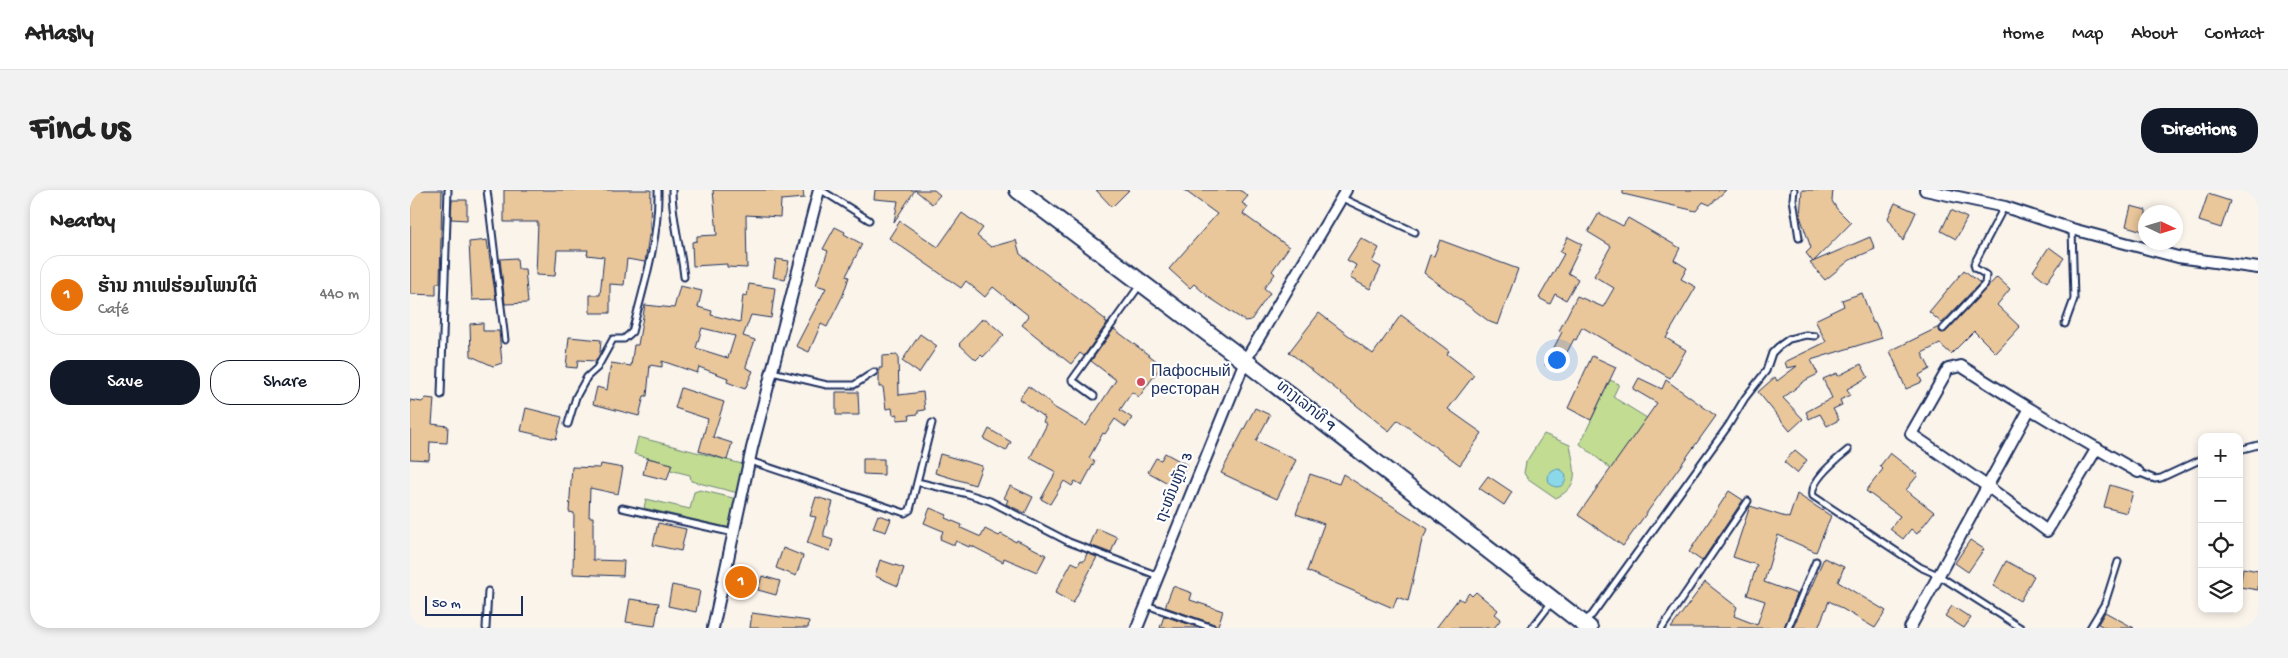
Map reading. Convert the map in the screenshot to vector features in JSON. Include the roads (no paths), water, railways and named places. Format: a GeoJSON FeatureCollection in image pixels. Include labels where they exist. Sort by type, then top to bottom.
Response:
{"type":"FeatureCollection","features":[{"type":"Feature","properties":{"kind":"main road","name":"ທາງເລກທີ 9"},"geometry":{"type":"LineString","coordinates":[[1018,190],[1245,361],[1585,626]]}},
{"type":"Feature","properties":{"kind":"street"},"geometry":{"type":"LineString","coordinates":[[713,628],[750,461],[820,190]]}},
{"type":"Feature","properties":{"kind":"street"},"geometry":{"type":"LineString","coordinates":[[1929,190],[2004,207],[2072,229],[2178,257],[2258,268]]}},
{"type":"Feature","properties":{"kind":"street","name":"ຖະໜົນຫຼັກ 3"},"geometry":{"type":"LineString","coordinates":[[1137,628],[1156,575],[1245,361],[1344,194]]}},
{"type":"Feature","properties":{"kind":"street"},"geometry":{"type":"LineString","coordinates":[[2097,448],[2047,531],[1987,486],[1911,434],[1948,369],[1961,366],[2030,410],[2097,448],[2138,472]]}},
{"type":"Feature","properties":{"kind":"street"},"geometry":{"type":"LineString","coordinates":[[1910,628],[2030,410]]}},
{"type":"Feature","properties":{"kind":"lane"},"geometry":{"type":"LineString","coordinates":[[441,395],[448,190]]}},
{"type":"Feature","properties":{"kind":"lane"},"geometry":{"type":"LineString","coordinates":[[487,190],[505,340]]}},
{"type":"Feature","properties":{"kind":"lane"},"geometry":{"type":"LineString","coordinates":[[568,424],[576,397],[588,377],[603,359],[608,344],[613,339],[624,339],[632,332],[651,257],[658,216],[658,190]]}},
{"type":"Feature","properties":{"kind":"lane"},"geometry":{"type":"LineString","coordinates":[[672,190],[672,206],[682,250],[684,277]]}},
{"type":"Feature","properties":{"kind":"lane"},"geometry":{"type":"LineString","coordinates":[[820,190],[869,220]]}},
{"type":"Feature","properties":{"kind":"lane"},"geometry":{"type":"LineString","coordinates":[[1794,190],[1792,199],[1799,238]]}},
{"type":"Feature","properties":{"kind":"lane"},"geometry":{"type":"LineString","coordinates":[[1344,194],[1415,232]]}},
{"type":"Feature","properties":{"kind":"lane"},"geometry":{"type":"LineString","coordinates":[[1943,329],[1985,284],[1986,275],[1975,268],[1974,264],[2004,207]]}},
{"type":"Feature","properties":{"kind":"lane"},"geometry":{"type":"LineString","coordinates":[[2065,324],[2074,299],[2072,229]]}},
{"type":"Feature","properties":{"kind":"lane"},"geometry":{"type":"LineString","coordinates":[[1094,396],[1072,380],[1142,282]]}},
{"type":"Feature","properties":{"kind":"lane"},"geometry":{"type":"LineString","coordinates":[[1585,626],[1766,371],[1772,353],[1789,339],[1806,335],[1815,336]]}},
{"type":"Feature","properties":{"kind":"lane"},"geometry":{"type":"LineString","coordinates":[[772,372],[828,385],[854,385],[874,372]]}},
{"type":"Feature","properties":{"kind":"lane"},"geometry":{"type":"LineString","coordinates":[[750,461],[905,513],[910,510],[932,422]]}},
{"type":"Feature","properties":{"kind":"lane"},"geometry":{"type":"LineString","coordinates":[[2243,449],[2258,445]]}},
{"type":"Feature","properties":{"kind":"lane"},"geometry":{"type":"LineString","coordinates":[[1848,450],[1833,463],[1814,486],[1813,496],[1920,567],[1938,575],[2022,628]]}},
{"type":"Feature","properties":{"kind":"lane"},"geometry":{"type":"LineString","coordinates":[[2138,472],[2155,479],[2161,478],[2198,461]]}},
{"type":"Feature","properties":{"kind":"lane"},"geometry":{"type":"LineString","coordinates":[[917,482],[990,501],[1069,542],[1156,575]]}},
{"type":"Feature","properties":{"kind":"lane"},"geometry":{"type":"LineString","coordinates":[[1662,628],[1748,502]]}},
{"type":"Feature","properties":{"kind":"lane"},"geometry":{"type":"LineString","coordinates":[[622,508],[734,533]]}},
{"type":"Feature","properties":{"kind":"lane"},"geometry":{"type":"LineString","coordinates":[[1788,628],[1816,561]]}},
{"type":"Feature","properties":{"kind":"lane"},"geometry":{"type":"LineString","coordinates":[[2090,628],[2105,603],[2118,562]]}},
{"type":"Feature","properties":{"kind":"lane"},"geometry":{"type":"LineString","coordinates":[[486,628],[488,592]]}},
{"type":"Feature","properties":{"kind":"lane"},"geometry":{"type":"LineString","coordinates":[[1532,628],[1553,600]]}},
{"type":"Feature","properties":{"kind":"lane"},"geometry":{"type":"LineString","coordinates":[[1145,605],[1213,628]]}},
{"type":"Feature","properties":{"kind":"water"},"geometry":{"type":"Polygon","coordinates":[[[1557,469],[1563,472],[1566,478],[1563,484],[1557,487],[1551,484],[1548,478],[1551,472],[1557,469]]]}},
{"type":"Feature","properties":{"kind":"place","name":"Пафосный ресторан"},"geometry":{"type":"Point","coordinates":[1141,382]}},
{"type":"Feature","properties":{"kind":"place","name":"ຮ້ານ ກາເຟຮ່ອມໂພນໃຕ້"},"geometry":{"type":"Point","coordinates":[741,582]}}]}
